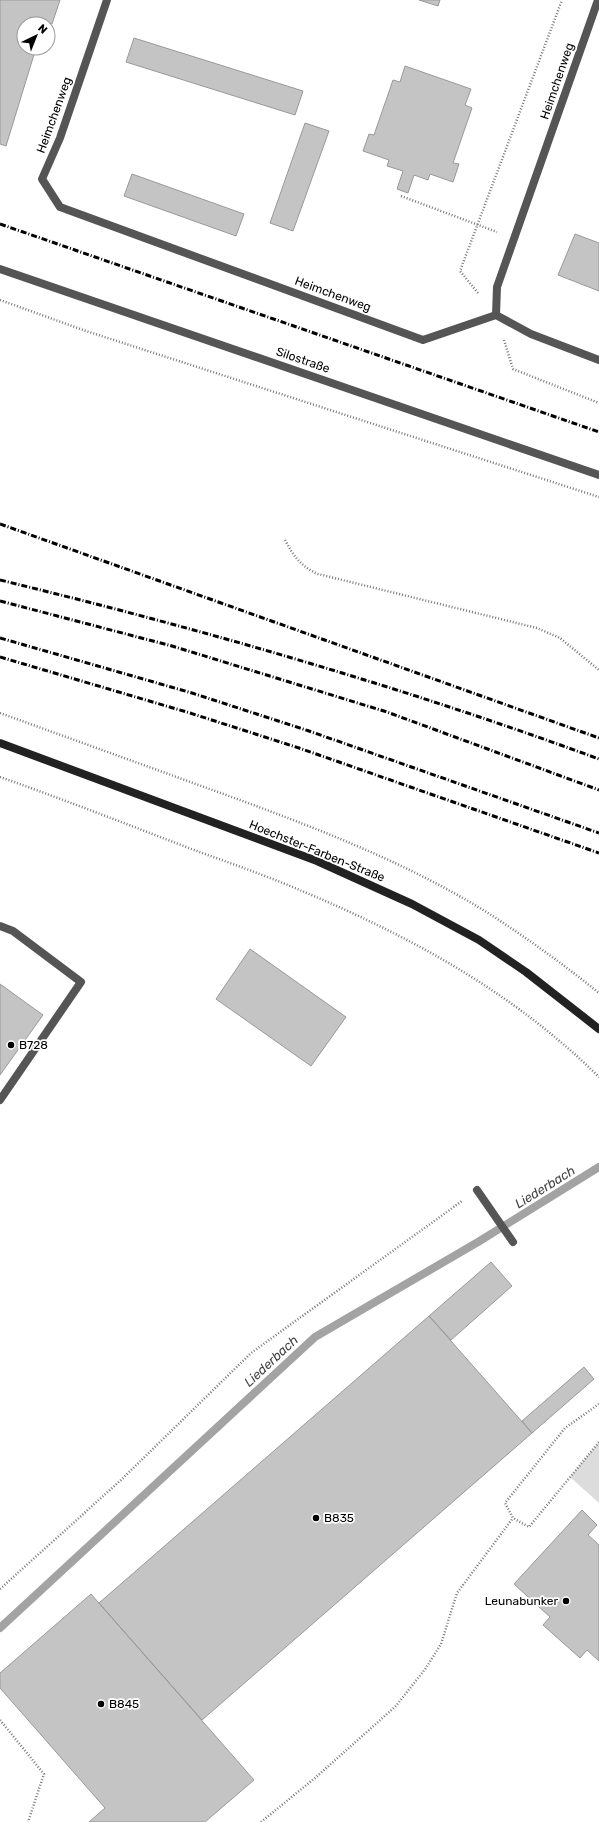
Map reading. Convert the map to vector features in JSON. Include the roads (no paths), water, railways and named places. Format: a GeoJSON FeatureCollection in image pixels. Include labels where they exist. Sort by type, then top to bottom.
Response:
{"type":"FeatureCollection","features":[{"type":"Feature","properties":{"kind":"main road","name":"Hoechster-Farben-Straße"},"geometry":{"type":"LineString","coordinates":[[0,743],[317,861],[412,904],[480,940],[526,972],[599,1029]]}},
{"type":"Feature","properties":{"kind":"street","name":"Heimchenweg"},"geometry":{"type":"LineString","coordinates":[[107,0],[60,138],[42,179],[60,207],[423,340],[496,315],[497,288],[598,0]]}},
{"type":"Feature","properties":{"kind":"street","name":"Silostraße"},"geometry":{"type":"LineString","coordinates":[[0,269],[599,475]]}},
{"type":"Feature","properties":{"kind":"street"},"geometry":{"type":"LineString","coordinates":[[496,315],[531,334],[599,360]]}},
{"type":"Feature","properties":{"kind":"street"},"geometry":{"type":"LineString","coordinates":[[0,926],[13,931],[80,982],[0,1100]]}},
{"type":"Feature","properties":{"kind":"street"},"geometry":{"type":"LineString","coordinates":[[477,1190],[513,1242]]}},
{"type":"Feature","properties":{"kind":"waterway","name":"Liederbach"},"geometry":{"type":"LineString","coordinates":[[0,1628],[315,1337],[478,1242],[599,1167]]}},
{"type":"Feature","properties":{"kind":"railway"},"geometry":{"type":"LineString","coordinates":[[0,224],[599,432]]}},
{"type":"Feature","properties":{"kind":"railway"},"geometry":{"type":"LineString","coordinates":[[0,524],[599,738]]}},
{"type":"Feature","properties":{"kind":"railway"},"geometry":{"type":"LineString","coordinates":[[0,580],[227,639],[302,661],[451,708],[599,759]]}},
{"type":"Feature","properties":{"kind":"railway"},"geometry":{"type":"LineString","coordinates":[[0,601],[172,646],[387,712],[599,790]]}},
{"type":"Feature","properties":{"kind":"railway"},"geometry":{"type":"LineString","coordinates":[[0,638],[192,693],[309,731],[599,833]]}},
{"type":"Feature","properties":{"kind":"railway"},"geometry":{"type":"LineString","coordinates":[[0,657],[190,713],[299,748],[599,853]]}},
{"type":"Feature","properties":{"kind":"place","name":"B728"},"geometry":{"type":"Point","coordinates":[11,1045]}},
{"type":"Feature","properties":{"kind":"place","name":"B835"},"geometry":{"type":"Point","coordinates":[316,1518]}},
{"type":"Feature","properties":{"kind":"place","name":"Leunabunker"},"geometry":{"type":"Point","coordinates":[566,1601]}},
{"type":"Feature","properties":{"kind":"place","name":"B845"},"geometry":{"type":"Point","coordinates":[101,1704]}}]}
